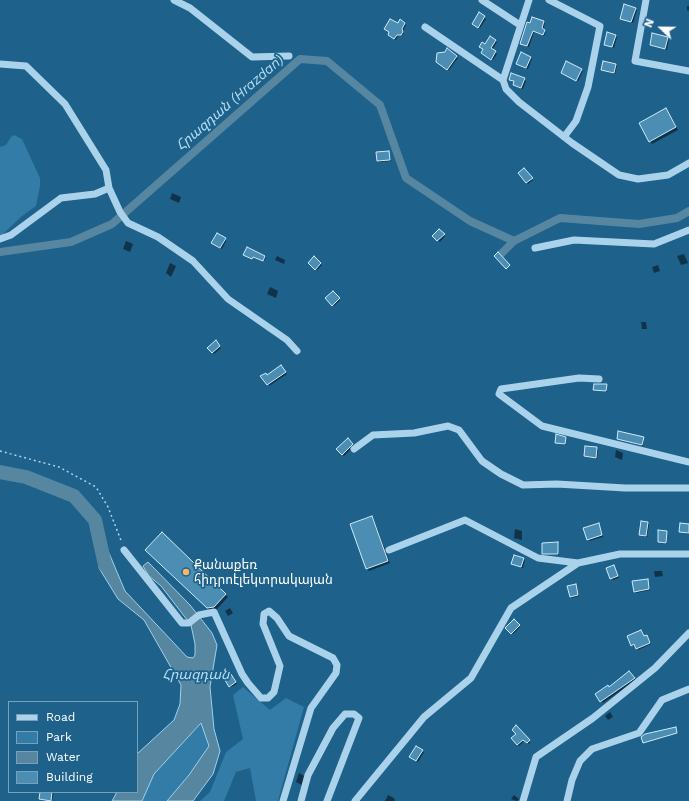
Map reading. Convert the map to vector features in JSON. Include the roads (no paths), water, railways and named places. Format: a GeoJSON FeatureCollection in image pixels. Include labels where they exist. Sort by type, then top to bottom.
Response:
{"type":"FeatureCollection","features":[{"type":"Feature","properties":{"kind":"street"},"geometry":{"type":"LineString","coordinates":[[174,0],[190,8],[252,57],[289,56]]}},
{"type":"Feature","properties":{"kind":"street"},"geometry":{"type":"LineString","coordinates":[[482,0],[520,25]]}},
{"type":"Feature","properties":{"kind":"street"},"geometry":{"type":"LineString","coordinates":[[529,0],[503,80],[506,89],[519,102],[564,137],[605,167],[619,175],[638,179],[668,174],[689,163]]}},
{"type":"Feature","properties":{"kind":"street"},"geometry":{"type":"LineString","coordinates":[[549,0],[600,26],[588,87],[576,121],[564,137]]}},
{"type":"Feature","properties":{"kind":"street"},"geometry":{"type":"LineString","coordinates":[[646,0],[635,61],[689,71]]}},
{"type":"Feature","properties":{"kind":"street"},"geometry":{"type":"LineString","coordinates":[[425,27],[503,80]]}},
{"type":"Feature","properties":{"kind":"street"},"geometry":{"type":"LineString","coordinates":[[0,64],[26,66],[65,104],[106,170],[109,188],[120,212],[128,223],[158,237],[193,261],[228,299],[287,340],[296,351]]}},
{"type":"Feature","properties":{"kind":"street"},"geometry":{"type":"LineString","coordinates":[[0,239],[11,235],[61,198],[95,194],[109,188]]}},
{"type":"Feature","properties":{"kind":"street"},"geometry":{"type":"LineString","coordinates":[[535,248],[574,240],[654,244],[689,230]]}},
{"type":"Feature","properties":{"kind":"street"},"geometry":{"type":"LineString","coordinates":[[600,379],[579,378],[501,389],[499,394],[542,426],[689,462]]}},
{"type":"Feature","properties":{"kind":"street"},"geometry":{"type":"LineString","coordinates":[[354,449],[373,435],[414,433],[448,426],[459,430],[482,461],[500,474],[523,485],[557,484],[625,488],[689,488]]}},
{"type":"Feature","properties":{"kind":"street"},"geometry":{"type":"LineString","coordinates":[[389,550],[465,520],[538,558],[578,563],[620,554],[689,554]]}},
{"type":"Feature","properties":{"kind":"street"},"geometry":{"type":"LineString","coordinates":[[124,550],[182,623],[189,623],[199,615],[214,612],[242,674],[261,698],[268,698],[274,692],[280,666],[263,624],[264,614],[269,611],[278,618],[289,636],[333,658],[337,665],[336,673],[311,708],[283,801]]}},
{"type":"Feature","properties":{"kind":"street"},"geometry":{"type":"LineString","coordinates":[[355,801],[424,717],[471,678],[511,608],[578,563]]}},
{"type":"Feature","properties":{"kind":"street"},"geometry":{"type":"LineString","coordinates":[[523,801],[536,757],[593,718],[655,668],[689,633]]}},
{"type":"Feature","properties":{"kind":"street"},"geometry":{"type":"LineString","coordinates":[[567,801],[572,780],[580,761],[592,749],[639,733],[662,700],[689,689]]}},
{"type":"Feature","properties":{"kind":"street"},"geometry":{"type":"LineString","coordinates":[[302,801],[308,775],[333,728],[345,714],[354,714],[359,718],[327,801]]}},
{"type":"Feature","properties":{"kind":"water","name":"Հրազդան"},"geometry":{"type":"Polygon","coordinates":[[[100,546],[109,553],[125,591],[187,657],[193,658],[195,655],[195,644],[191,625],[161,586],[149,576],[143,566],[148,562],[190,605],[212,633],[217,645],[210,687],[214,729],[220,751],[213,774],[193,801],[167,801],[189,775],[209,746],[201,723],[154,774],[142,801],[112,801],[116,793],[138,793],[138,753],[174,720],[180,704],[181,685],[144,620],[118,599],[99,568],[100,546]]]}},
{"type":"Feature","properties":{"kind":"waterway","name":"Հրազդան (Hrazdan)"},"geometry":{"type":"LineString","coordinates":[[0,252],[71,242],[112,224],[300,59],[327,61],[380,105],[406,178],[470,221],[514,241]]}},
{"type":"Feature","properties":{"kind":"waterway"},"geometry":{"type":"LineString","coordinates":[[501,254],[514,241],[560,218],[639,224],[677,218],[689,211]]}},
{"type":"Feature","properties":{"kind":"waterway","name":"Հրազդան"},"geometry":{"type":"LineString","coordinates":[[0,472],[26,477],[74,496],[95,520],[105,565]]}},
{"type":"Feature","properties":{"kind":"place","name":"Քանաքեռ հիդրոէլեկտրակայան"},"geometry":{"type":"Point","coordinates":[186,572]}}]}
